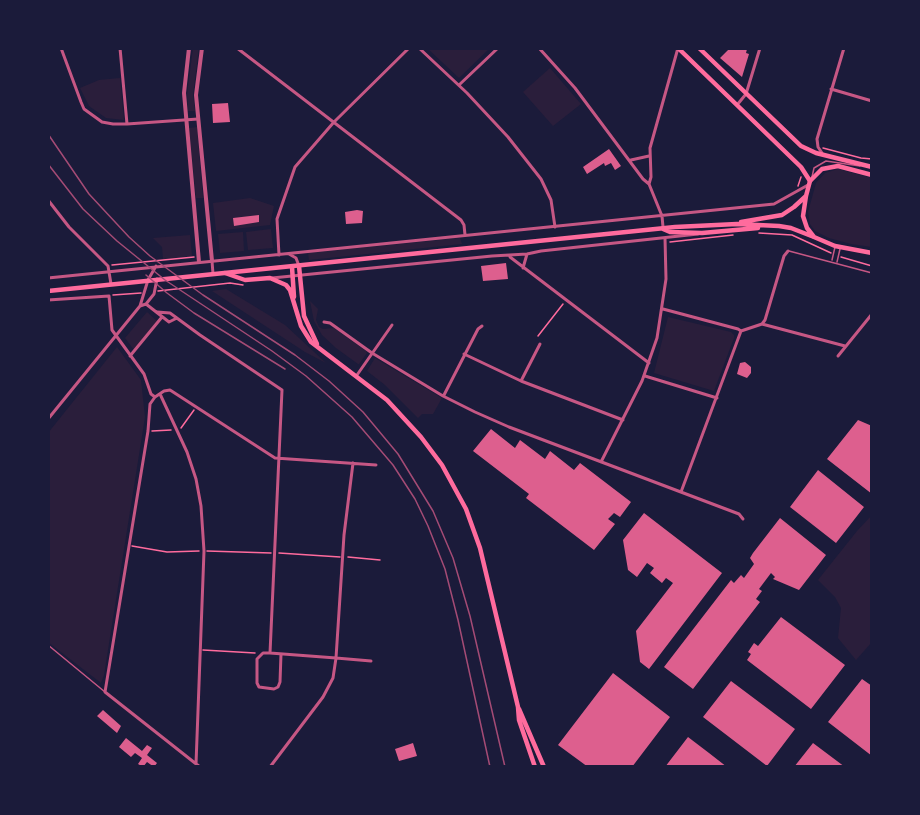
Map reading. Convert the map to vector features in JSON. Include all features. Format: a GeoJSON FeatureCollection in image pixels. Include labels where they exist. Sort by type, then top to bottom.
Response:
{"type":"FeatureCollection","features":[{"type":"Feature","properties":{"kind":"main road"},"geometry":{"type":"LineString","coordinates":[[678,48],[791,156],[805,171],[810,182]]}},
{"type":"Feature","properties":{"kind":"main road"},"geometry":{"type":"LineString","coordinates":[[699,48],[801,146],[823,155],[870,166]]}},
{"type":"Feature","properties":{"kind":"main road"},"geometry":{"type":"LineString","coordinates":[[791,156],[801,146]]}},
{"type":"Feature","properties":{"kind":"main road"},"geometry":{"type":"LineString","coordinates":[[814,237],[803,218],[810,182],[818,172],[831,167],[872,175]]}},
{"type":"Feature","properties":{"kind":"main road"},"geometry":{"type":"LineString","coordinates":[[737,224],[752,219],[782,215],[806,196]]}},
{"type":"Feature","properties":{"kind":"main road"},"geometry":{"type":"LineString","coordinates":[[48,291],[140,281],[147,283],[157,279],[663,229],[737,224],[791,228],[838,247],[870,254]]}},
{"type":"Feature","properties":{"kind":"main road"},"geometry":{"type":"LineString","coordinates":[[663,229],[676,233],[702,233],[770,226]]}},
{"type":"Feature","properties":{"kind":"main road"},"geometry":{"type":"LineString","coordinates":[[299,266],[304,316],[317,344]]}},
{"type":"Feature","properties":{"kind":"main road"},"geometry":{"type":"LineString","coordinates":[[292,267],[294,303]]}},
{"type":"Feature","properties":{"kind":"main road"},"geometry":{"type":"LineString","coordinates":[[225,273],[245,280],[270,278],[286,285],[301,326],[311,342],[317,344],[387,400],[421,437],[442,465],[466,509],[483,560],[521,728],[535,767]]}},
{"type":"Feature","properties":{"kind":"main road"},"geometry":{"type":"LineString","coordinates":[[518,707],[544,767]]}},
{"type":"Feature","properties":{"kind":"street"},"geometry":{"type":"LineString","coordinates":[[61,48],[84,109],[102,122],[128,124],[198,119]]}},
{"type":"Feature","properties":{"kind":"street"},"geometry":{"type":"LineString","coordinates":[[120,48],[128,124]]}},
{"type":"Feature","properties":{"kind":"street"},"geometry":{"type":"LineString","coordinates":[[189,48],[184,93],[198,259]]}},
{"type":"Feature","properties":{"kind":"street"},"geometry":{"type":"LineString","coordinates":[[202,48],[196,94],[213,274]]}},
{"type":"Feature","properties":{"kind":"street"},"geometry":{"type":"LineString","coordinates":[[237,48],[461,220],[465,235]]}},
{"type":"Feature","properties":{"kind":"street"},"geometry":{"type":"LineString","coordinates":[[279,255],[277,219],[290,179],[305,155],[334,122],[409,48]]}},
{"type":"Feature","properties":{"kind":"street"},"geometry":{"type":"LineString","coordinates":[[419,48],[459,85],[508,137],[541,179],[551,200],[555,227]]}},
{"type":"Feature","properties":{"kind":"street"},"geometry":{"type":"LineString","coordinates":[[459,85],[498,48]]}},
{"type":"Feature","properties":{"kind":"street"},"geometry":{"type":"LineString","coordinates":[[539,48],[588,104],[649,184],[662,216],[663,229]]}},
{"type":"Feature","properties":{"kind":"street"},"geometry":{"type":"LineString","coordinates":[[649,184],[650,156],[662,101],[678,48]]}},
{"type":"Feature","properties":{"kind":"street"},"geometry":{"type":"LineString","coordinates":[[737,105],[746,94],[760,48]]}},
{"type":"Feature","properties":{"kind":"street"},"geometry":{"type":"LineString","coordinates":[[823,155],[818,147],[817,139],[844,48]]}},
{"type":"Feature","properties":{"kind":"street"},"geometry":{"type":"LineString","coordinates":[[831,90],[872,101]]}},
{"type":"Feature","properties":{"kind":"street"},"geometry":{"type":"LineString","coordinates":[[630,160],[650,156]]}},
{"type":"Feature","properties":{"kind":"street"},"geometry":{"type":"LineString","coordinates":[[48,278],[167,265],[198,259],[212,261],[279,255],[776,204],[810,182]]}},
{"type":"Feature","properties":{"kind":"street"},"geometry":{"type":"LineString","coordinates":[[48,200],[69,227],[108,266],[111,284]]}},
{"type":"Feature","properties":{"kind":"street"},"geometry":{"type":"LineString","coordinates":[[270,278],[509,256],[541,250],[702,233]]}},
{"type":"Feature","properties":{"kind":"street"},"geometry":{"type":"LineString","coordinates":[[601,462],[645,376],[649,363],[663,309],[666,279],[665,238]]}},
{"type":"Feature","properties":{"kind":"street"},"geometry":{"type":"LineString","coordinates":[[762,324],[784,256],[788,251]]}},
{"type":"Feature","properties":{"kind":"street"},"geometry":{"type":"LineString","coordinates":[[287,254],[293,255],[299,266]]}},
{"type":"Feature","properties":{"kind":"street"},"geometry":{"type":"LineString","coordinates":[[523,268],[527,254]]}},
{"type":"Feature","properties":{"kind":"street"},"geometry":{"type":"LineString","coordinates":[[509,256],[649,363]]}},
{"type":"Feature","properties":{"kind":"street"},"geometry":{"type":"LineString","coordinates":[[48,419],[140,306],[147,283],[156,266]]}},
{"type":"Feature","properties":{"kind":"street"},"geometry":{"type":"LineString","coordinates":[[140,306],[146,304],[158,291],[157,279]]}},
{"type":"Feature","properties":{"kind":"street"},"geometry":{"type":"LineString","coordinates":[[48,300],[109,296],[112,330],[115,337],[144,375],[151,394],[155,397]]}},
{"type":"Feature","properties":{"kind":"street"},"geometry":{"type":"LineString","coordinates":[[146,304],[171,322],[177,318]]}},
{"type":"Feature","properties":{"kind":"street"},"geometry":{"type":"LineString","coordinates":[[663,309],[741,331],[762,324],[845,346]]}},
{"type":"Feature","properties":{"kind":"street"},"geometry":{"type":"LineString","coordinates":[[157,312],[167,312],[177,318],[282,390],[270,653]]}},
{"type":"Feature","properties":{"kind":"street"},"geometry":{"type":"LineString","coordinates":[[838,356],[872,314]]}},
{"type":"Feature","properties":{"kind":"street"},"geometry":{"type":"LineString","coordinates":[[130,356],[162,317]]}},
{"type":"Feature","properties":{"kind":"street"},"geometry":{"type":"LineString","coordinates":[[324,322],[330,323],[372,353],[443,396],[509,427],[739,514],[743,519]]}},
{"type":"Feature","properties":{"kind":"street"},"geometry":{"type":"LineString","coordinates":[[357,375],[392,325]]}},
{"type":"Feature","properties":{"kind":"street"},"geometry":{"type":"LineString","coordinates":[[443,396],[464,354],[482,326]]}},
{"type":"Feature","properties":{"kind":"street"},"geometry":{"type":"LineString","coordinates":[[681,492],[741,331]]}},
{"type":"Feature","properties":{"kind":"street"},"geometry":{"type":"LineString","coordinates":[[521,381],[540,344]]}},
{"type":"Feature","properties":{"kind":"street"},"geometry":{"type":"LineString","coordinates":[[464,354],[521,381],[623,420]]}},
{"type":"Feature","properties":{"kind":"street"},"geometry":{"type":"LineString","coordinates":[[645,376],[717,398]]}},
{"type":"Feature","properties":{"kind":"street"},"geometry":{"type":"LineString","coordinates":[[200,767],[105,692],[148,431],[150,404],[155,397],[170,390],[275,458],[376,465]]}},
{"type":"Feature","properties":{"kind":"street"},"geometry":{"type":"LineString","coordinates":[[160,394],[187,452],[196,479],[201,506],[204,551],[196,764]]}},
{"type":"Feature","properties":{"kind":"street"},"geometry":{"type":"LineString","coordinates":[[270,767],[323,697],[333,678],[352,463]]}},
{"type":"Feature","properties":{"kind":"street"},"geometry":{"type":"LineString","coordinates":[[281,654],[280,682],[274,689],[259,687],[257,683],[259,656],[270,653],[370,661]]}},
{"type":"Feature","properties":{"kind":"lane"},"geometry":{"type":"LineString","coordinates":[[810,182],[814,168],[826,161],[870,166]]}},
{"type":"Feature","properties":{"kind":"lane"},"geometry":{"type":"LineString","coordinates":[[831,261],[838,247]]}},
{"type":"Feature","properties":{"kind":"lane"},"geometry":{"type":"LineString","coordinates":[[837,263],[838,247]]}},
{"type":"Feature","properties":{"kind":"lane"},"geometry":{"type":"LineString","coordinates":[[788,251],[872,273]]}},
{"type":"Feature","properties":{"kind":"lane"},"geometry":{"type":"LineString","coordinates":[[48,645],[105,692]]}},
{"type":"Feature","properties":{"kind":"path"},"geometry":{"type":"LineString","coordinates":[[823,148],[872,159]]}},
{"type":"Feature","properties":{"kind":"path"},"geometry":{"type":"LineString","coordinates":[[796,191],[801,178],[799,173]]}},
{"type":"Feature","properties":{"kind":"path"},"geometry":{"type":"LineString","coordinates":[[759,233],[792,235],[831,253]]}},
{"type":"Feature","properties":{"kind":"path"},"geometry":{"type":"LineString","coordinates":[[665,238],[670,242],[738,235]]}},
{"type":"Feature","properties":{"kind":"path"},"geometry":{"type":"LineString","coordinates":[[841,257],[872,266]]}},
{"type":"Feature","properties":{"kind":"path"},"geometry":{"type":"LineString","coordinates":[[108,266],[198,259]]}},
{"type":"Feature","properties":{"kind":"path"},"geometry":{"type":"LineString","coordinates":[[158,291],[205,286]]}},
{"type":"Feature","properties":{"kind":"path"},"geometry":{"type":"LineString","coordinates":[[109,296],[140,293]]}},
{"type":"Feature","properties":{"kind":"path"},"geometry":{"type":"LineString","coordinates":[[538,336],[563,304]]}},
{"type":"Feature","properties":{"kind":"path"},"geometry":{"type":"LineString","coordinates":[[148,431],[183,427],[196,406]]}},
{"type":"Feature","properties":{"kind":"path"},"geometry":{"type":"LineString","coordinates":[[130,546],[167,552],[274,553],[380,560]]}},
{"type":"Feature","properties":{"kind":"path"},"geometry":{"type":"LineString","coordinates":[[200,650],[255,653],[259,656]]}},
{"type":"Feature","properties":{"kind":"shaded area"},"geometry":{"type":"Polygon","coordinates":[[[193,48],[199,48],[193,95],[195,111],[188,111],[187,94],[193,48]]]}},
{"type":"Feature","properties":{"kind":"shaded area"},"geometry":{"type":"Polygon","coordinates":[[[427,48],[490,48],[459,78],[427,48]]]}},
{"type":"Feature","properties":{"kind":"shaded area"},"geometry":{"type":"Polygon","coordinates":[[[550,68],[581,104],[553,126],[523,92],[550,68]]]}},
{"type":"Feature","properties":{"kind":"shaded area"},"geometry":{"type":"Polygon","coordinates":[[[120,78],[124,120],[106,118],[89,106],[80,88],[99,80],[120,78]]]}},
{"type":"Feature","properties":{"kind":"shaded area"},"geometry":{"type":"Polygon","coordinates":[[[197,127],[203,198],[196,198],[189,128],[197,127]]]}},
{"type":"Feature","properties":{"kind":"shaded area"},"geometry":{"type":"Polygon","coordinates":[[[838,169],[872,178],[872,247],[829,238],[815,231],[810,224],[808,212],[816,183],[825,173],[838,169]]]}},
{"type":"Feature","properties":{"kind":"shaded area"},"geometry":{"type":"Polygon","coordinates":[[[250,198],[274,206],[270,225],[216,231],[213,203],[250,198]]]}},
{"type":"Feature","properties":{"kind":"shaded area"},"geometry":{"type":"Polygon","coordinates":[[[271,229],[273,248],[248,250],[246,232],[271,229]]]}},
{"type":"Feature","properties":{"kind":"shaded area"},"geometry":{"type":"Polygon","coordinates":[[[243,232],[244,251],[220,253],[218,234],[243,232]]]}},
{"type":"Feature","properties":{"kind":"shaded area"},"geometry":{"type":"Polygon","coordinates":[[[190,235],[192,256],[163,259],[162,247],[153,238],[190,235]]]}},
{"type":"Feature","properties":{"kind":"shaded area"},"geometry":{"type":"Polygon","coordinates":[[[460,238],[462,244],[309,260],[308,253],[460,238]]]}},
{"type":"Feature","properties":{"kind":"shaded area"},"geometry":{"type":"Polygon","coordinates":[[[226,289],[285,325],[326,363],[305,352],[212,291],[226,289]]]}},
{"type":"Feature","properties":{"kind":"shaded area"},"geometry":{"type":"Polygon","coordinates":[[[310,301],[318,309],[316,320],[319,327],[334,328],[366,351],[367,353],[359,364],[322,335],[314,321],[310,301]]]}},
{"type":"Feature","properties":{"kind":"shaded area"},"geometry":{"type":"Polygon","coordinates":[[[147,312],[157,321],[134,350],[125,338],[147,312]]]}},
{"type":"Feature","properties":{"kind":"shaded area"},"geometry":{"type":"Polygon","coordinates":[[[668,317],[731,332],[734,335],[714,391],[654,373],[668,317]]]}},
{"type":"Feature","properties":{"kind":"shaded area"},"geometry":{"type":"Polygon","coordinates":[[[117,347],[141,380],[145,417],[101,683],[48,642],[48,433],[117,347]]]}},
{"type":"Feature","properties":{"kind":"shaded area"},"geometry":{"type":"Polygon","coordinates":[[[375,358],[442,398],[433,414],[422,414],[418,418],[385,385],[367,371],[375,358]]]}},
{"type":"Feature","properties":{"kind":"shaded area"},"geometry":{"type":"Polygon","coordinates":[[[872,515],[872,642],[856,660],[838,638],[841,608],[835,597],[818,580],[872,515]]]}},
{"type":"Feature","properties":{"kind":"building"},"geometry":{"type":"Polygon","coordinates":[[[730,48],[747,49],[746,53],[749,54],[742,77],[720,58],[730,48]]]}},
{"type":"Feature","properties":{"kind":"building"},"geometry":{"type":"Polygon","coordinates":[[[228,103],[230,122],[213,123],[212,104],[228,103]]]}},
{"type":"Feature","properties":{"kind":"building"},"geometry":{"type":"Polygon","coordinates":[[[609,149],[621,166],[615,170],[611,163],[605,166],[604,163],[587,174],[583,167],[609,149]]]}},
{"type":"Feature","properties":{"kind":"building"},"geometry":{"type":"Polygon","coordinates":[[[363,211],[362,223],[346,224],[345,212],[363,211]]]}},
{"type":"Feature","properties":{"kind":"building"},"geometry":{"type":"Polygon","coordinates":[[[259,215],[259,222],[234,226],[233,218],[259,215]]]}},
{"type":"Feature","properties":{"kind":"building"},"geometry":{"type":"Polygon","coordinates":[[[506,263],[508,279],[483,281],[481,266],[506,263]]]}},
{"type":"Feature","properties":{"kind":"building"},"geometry":{"type":"Polygon","coordinates":[[[745,362],[751,367],[751,373],[747,378],[737,374],[740,363],[745,362]]]}},
{"type":"Feature","properties":{"kind":"building"},"geometry":{"type":"Polygon","coordinates":[[[858,420],[872,426],[872,494],[827,459],[858,420]]]}},
{"type":"Feature","properties":{"kind":"building"},"geometry":{"type":"Polygon","coordinates":[[[491,429],[515,448],[520,440],[545,459],[550,451],[574,470],[580,463],[631,502],[620,517],[614,513],[608,519],[615,524],[594,550],[526,498],[529,494],[473,451],[491,429]]]}},
{"type":"Feature","properties":{"kind":"building"},"geometry":{"type":"Polygon","coordinates":[[[818,470],[864,507],[836,543],[790,507],[818,470]]]}},
{"type":"Feature","properties":{"kind":"building"},"geometry":{"type":"Polygon","coordinates":[[[644,513],[722,573],[649,669],[640,662],[636,631],[673,583],[666,578],[662,583],[650,573],[654,568],[647,563],[637,577],[628,570],[623,540],[644,513]]]}},
{"type":"Feature","properties":{"kind":"building"},"geometry":{"type":"Polygon","coordinates":[[[780,518],[826,555],[799,590],[773,579],[775,577],[771,573],[759,589],[762,591],[756,599],[760,602],[693,689],[664,667],[731,580],[734,583],[741,575],[744,578],[754,564],[750,558],[753,553],[780,518]]]}},
{"type":"Feature","properties":{"kind":"building"},"geometry":{"type":"Polygon","coordinates":[[[781,617],[845,665],[811,709],[747,660],[751,654],[748,652],[754,643],[758,646],[781,617]]]}},
{"type":"Feature","properties":{"kind":"building"},"geometry":{"type":"Polygon","coordinates":[[[613,673],[670,717],[632,767],[588,767],[558,745],[613,673]]]}},
{"type":"Feature","properties":{"kind":"building"},"geometry":{"type":"Polygon","coordinates":[[[862,679],[872,686],[872,756],[828,722],[862,679]]]}},
{"type":"Feature","properties":{"kind":"building"},"geometry":{"type":"Polygon","coordinates":[[[731,681],[795,729],[767,766],[703,717],[731,681]]]}},
{"type":"Feature","properties":{"kind":"building"},"geometry":{"type":"Polygon","coordinates":[[[103,710],[121,726],[117,733],[97,716],[103,710]]]}},
{"type":"Feature","properties":{"kind":"building"},"geometry":{"type":"Polygon","coordinates":[[[688,737],[709,753],[727,767],[665,767],[688,737]]]}},
{"type":"Feature","properties":{"kind":"building"},"geometry":{"type":"Polygon","coordinates":[[[126,738],[142,751],[147,745],[152,748],[147,755],[157,763],[154,767],[147,762],[143,767],[138,764],[142,758],[135,753],[131,757],[119,747],[126,738]]]}},
{"type":"Feature","properties":{"kind":"building"},"geometry":{"type":"Polygon","coordinates":[[[413,743],[417,756],[399,761],[395,749],[413,743]]]}},
{"type":"Feature","properties":{"kind":"building"},"geometry":{"type":"Polygon","coordinates":[[[813,743],[845,767],[794,767],[813,743]]]}},
{"type":"Feature","properties":{"kind":"tram line"},"geometry":{"type":"LineString","coordinates":[[48,164],[83,209],[117,241],[165,280],[306,376],[352,417],[393,465],[415,499],[445,569],[490,767]]}},
{"type":"Feature","properties":{"kind":"tram line"},"geometry":{"type":"LineString","coordinates":[[146,275],[194,313],[285,369]]}},
{"type":"Feature","properties":{"kind":"railway"},"geometry":{"type":"LineString","coordinates":[[48,134],[89,194],[129,237],[150,256],[203,295],[295,355],[329,381],[363,412],[398,454],[433,511],[453,558],[470,616],[505,767]]}}]}
